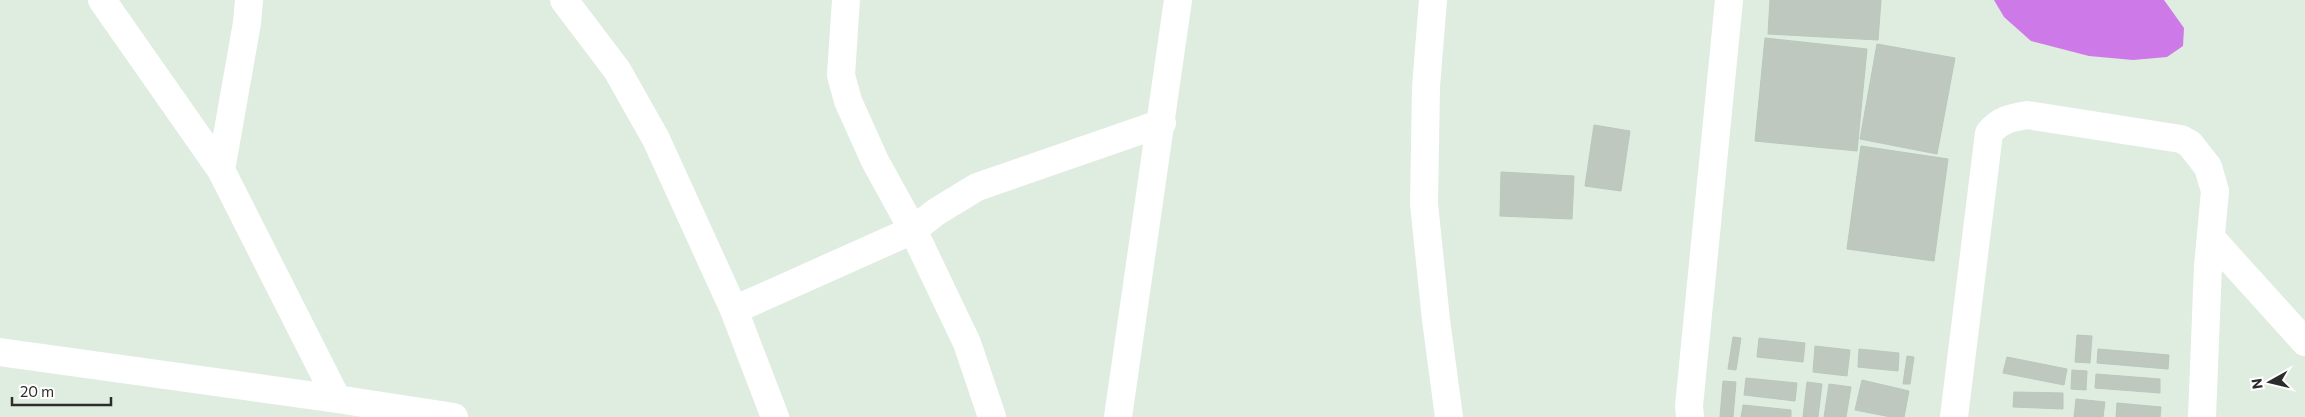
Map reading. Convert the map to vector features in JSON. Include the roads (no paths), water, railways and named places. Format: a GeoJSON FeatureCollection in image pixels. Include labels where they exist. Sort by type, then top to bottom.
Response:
{"type":"FeatureCollection","features":[{"type":"Feature","properties":{"kind":"street"},"geometry":{"type":"LineString","coordinates":[[102,0],[221,170],[337,398]]}},
{"type":"Feature","properties":{"kind":"street"},"geometry":{"type":"LineString","coordinates":[[221,170],[247,23],[249,0]]}},
{"type":"Feature","properties":{"kind":"street"},"geometry":{"type":"LineString","coordinates":[[564,0],[617,70],[656,139],[734,310],[774,417]]}},
{"type":"Feature","properties":{"kind":"street"},"geometry":{"type":"LineString","coordinates":[[846,0],[841,75],[848,101],[875,161],[913,230],[967,343],[992,417]]}},
{"type":"Feature","properties":{"kind":"street"},"geometry":{"type":"LineString","coordinates":[[1118,417],[1162,123],[1178,0]]}},
{"type":"Feature","properties":{"kind":"street"},"geometry":{"type":"LineString","coordinates":[[1433,0],[1426,87],[1424,204],[1436,320],[1449,417]]}},
{"type":"Feature","properties":{"kind":"street"},"geometry":{"type":"LineString","coordinates":[[1690,417],[1690,396],[1729,0]]}},
{"type":"Feature","properties":{"kind":"street"},"geometry":{"type":"LineString","coordinates":[[1954,417],[1989,133],[1996,125],[2007,119],[2027,116],[2181,139],[2190,144],[2208,167],[2215,191],[2202,417]]}},
{"type":"Feature","properties":{"kind":"street"},"geometry":{"type":"LineString","coordinates":[[734,310],[913,230],[936,212],[977,187],[1162,123]]}},
{"type":"Feature","properties":{"kind":"street"},"geometry":{"type":"LineString","coordinates":[[2211,238],[2305,342]]}},
{"type":"Feature","properties":{"kind":"street"},"geometry":{"type":"LineString","coordinates":[[0,352],[337,398],[454,417]]}}]}
